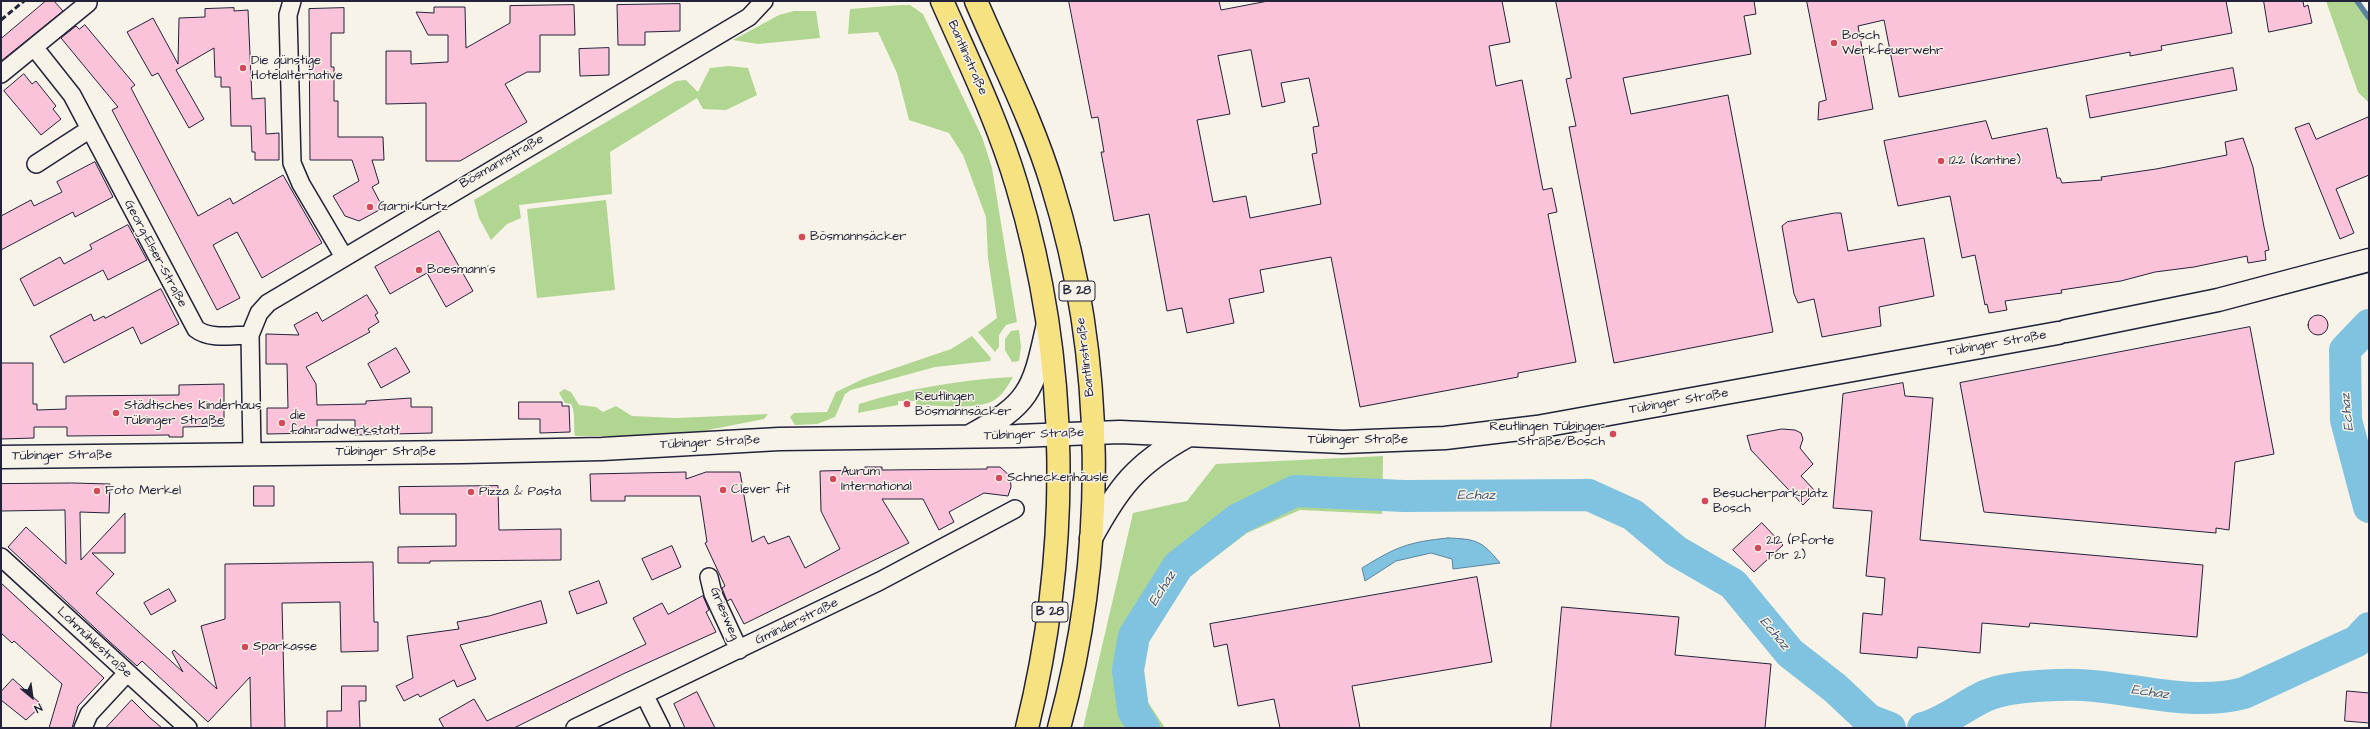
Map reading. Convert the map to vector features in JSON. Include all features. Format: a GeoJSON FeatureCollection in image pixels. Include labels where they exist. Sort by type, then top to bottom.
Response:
{"type":"FeatureCollection","features":[{"type":"Feature","properties":{"kind":"main road","name":"Bantlinstraße"},"geometry":{"type":"LineString","coordinates":[[942,1],[987,104],[1017,185],[1035,256],[1048,322],[1058,435],[1059,510],[1052,595],[1040,667],[1027,728]]}},
{"type":"Feature","properties":{"kind":"main road","name":"Bantlinstraße"},"geometry":{"type":"LineString","coordinates":[[976,1],[1046,168],[1062,220],[1083,332],[1093,433],[1091,538],[1079,643],[1059,728]]}},
{"type":"Feature","properties":{"kind":"main road","name":"Tübinger Straße"},"geometry":{"type":"LineString","coordinates":[[1,457],[602,449],[779,439],[968,437],[1125,432],[1343,442],[1421,440],[1489,434],[1785,384],[2062,332],[2211,302],[2369,260]]}},
{"type":"Feature","properties":{"kind":"main road"},"geometry":{"type":"LineString","coordinates":[[968,437],[1004,416],[1026,395],[1036,376],[1048,322]]}},
{"type":"Feature","properties":{"kind":"main road"},"geometry":{"type":"LineString","coordinates":[[1091,538],[1111,501],[1128,479],[1153,456],[1187,436]]}},
{"type":"Feature","properties":{"kind":"street"},"geometry":{"type":"LineString","coordinates":[[292,1],[288,15],[292,163],[302,184],[344,257]]}},
{"type":"Feature","properties":{"kind":"street","name":"Bösmannstraße"},"geometry":{"type":"LineString","coordinates":[[252,454],[250,335],[257,317],[268,303],[749,17],[764,1]]}},
{"type":"Feature","properties":{"kind":"street"},"geometry":{"type":"LineString","coordinates":[[1,74],[88,3]]}},
{"type":"Feature","properties":{"kind":"street","name":"Georg-Elser-Straße"},"geometry":{"type":"LineString","coordinates":[[34,47],[66,85],[196,330],[202,334],[210,336],[250,335]]}},
{"type":"Feature","properties":{"kind":"street"},"geometry":{"type":"LineString","coordinates":[[36,164],[90,128]]}},
{"type":"Feature","properties":{"kind":"street","name":"Gminderstraße"},"geometry":{"type":"LineString","coordinates":[[575,728],[645,696],[880,581],[1015,509]]}},
{"type":"Feature","properties":{"kind":"street","name":"Lohmühlestraße"},"geometry":{"type":"LineString","coordinates":[[1,557],[188,728]]}},
{"type":"Feature","properties":{"kind":"street","name":"Griesweg"},"geometry":{"type":"LineString","coordinates":[[709,577],[714,594],[739,650]]}},
{"type":"Feature","properties":{"kind":"street"},"geometry":{"type":"LineString","coordinates":[[83,728],[89,714],[127,673]]}},
{"type":"Feature","properties":{"kind":"street"},"geometry":{"type":"LineString","coordinates":[[645,696],[661,728]]}},
{"type":"Feature","properties":{"kind":"green space"},"geometry":{"type":"Polygon","coordinates":[[[2326,1],[2357,1],[2369,18],[2369,103],[2358,92],[2326,1]]]}},
{"type":"Feature","properties":{"kind":"green space"},"geometry":{"type":"Polygon","coordinates":[[[910,5],[923,14],[982,137],[992,168],[1017,322],[1006,325],[999,335],[999,347],[995,352],[978,332],[997,318],[988,258],[986,217],[963,155],[949,133],[909,120],[897,73],[878,32],[848,34],[850,9],[910,5]]]}},
{"type":"Feature","properties":{"kind":"green space"},"geometry":{"type":"Polygon","coordinates":[[[794,11],[816,11],[820,38],[758,44],[733,40],[779,15],[794,11]]]}},
{"type":"Feature","properties":{"kind":"green space"},"geometry":{"type":"Polygon","coordinates":[[[729,66],[748,68],[757,95],[726,110],[703,109],[697,98],[610,152],[612,194],[519,205],[521,218],[507,224],[491,240],[479,218],[474,200],[676,81],[686,80],[698,92],[710,68],[729,66]]]}},
{"type":"Feature","properties":{"kind":"green space"},"geometry":{"type":"Polygon","coordinates":[[[606,200],[615,290],[537,298],[527,209],[606,200]]]}},
{"type":"Feature","properties":{"kind":"green space"},"geometry":{"type":"Polygon","coordinates":[[[1019,330],[1021,347],[1019,361],[1012,362],[1005,350],[1005,339],[1011,331],[1019,330]]]}},
{"type":"Feature","properties":{"kind":"green space"},"geometry":{"type":"Polygon","coordinates":[[[972,336],[991,358],[990,361],[935,367],[851,390],[845,394],[835,417],[817,424],[795,425],[790,417],[794,413],[827,412],[836,392],[863,379],[951,349],[972,336]]]}},
{"type":"Feature","properties":{"kind":"green space"},"geometry":{"type":"Polygon","coordinates":[[[1013,377],[999,397],[989,403],[958,406],[916,405],[916,401],[898,401],[898,405],[858,413],[859,404],[897,393],[974,380],[1013,377]]]}},
{"type":"Feature","properties":{"kind":"green space"},"geometry":{"type":"Polygon","coordinates":[[[564,389],[571,392],[579,405],[596,407],[603,412],[616,406],[632,416],[676,418],[768,414],[764,419],[693,433],[660,436],[575,436],[573,407],[571,404],[565,403],[559,393],[564,389]]]}},
{"type":"Feature","properties":{"kind":"green space"},"geometry":{"type":"Polygon","coordinates":[[[1383,456],[1382,514],[1300,510],[1247,533],[1188,578],[1147,642],[1143,669],[1148,702],[1165,728],[1083,728],[1133,513],[1187,501],[1216,464],[1383,456]]]}},
{"type":"Feature","properties":{"kind":"water"},"geometry":{"type":"Polygon","coordinates":[[[1448,538],[1466,539],[1478,543],[1488,550],[1500,563],[1453,569],[1452,559],[1431,553],[1396,561],[1365,581],[1362,568],[1384,555],[1394,550],[1422,541],[1448,538]]]}},
{"type":"Feature","properties":{"kind":"building"},"geometry":{"type":"Polygon","coordinates":[[[46,1],[54,1],[63,11],[1,61],[1,39],[46,1]]]}},
{"type":"Feature","properties":{"kind":"building"},"geometry":{"type":"Polygon","coordinates":[[[1069,1],[1219,1],[1221,10],[1268,1],[1502,1],[1510,42],[1489,46],[1496,86],[1522,80],[1543,190],[1552,188],[1557,212],[1548,214],[1576,362],[1518,373],[1518,377],[1360,407],[1331,257],[1260,270],[1264,292],[1229,299],[1234,323],[1187,333],[1182,308],[1167,311],[1149,214],[1114,221],[1101,152],[1104,152],[1098,117],[1092,118],[1069,1]],[[1251,50],[1218,56],[1230,114],[1197,120],[1213,202],[1246,196],[1250,218],[1321,204],[1312,154],[1317,153],[1313,127],[1319,126],[1309,78],[1281,83],[1285,102],[1262,107],[1251,50]]]}},
{"type":"Feature","properties":{"kind":"building"},"geometry":{"type":"Polygon","coordinates":[[[1556,1],[1754,1],[1756,14],[1744,16],[1751,54],[1623,78],[1631,114],[1728,95],[1773,332],[1614,363],[1569,127],[1576,126],[1566,79],[1571,78],[1556,1]]]}},
{"type":"Feature","properties":{"kind":"building"},"geometry":{"type":"Polygon","coordinates":[[[1807,1],[2226,1],[2232,33],[2161,46],[2162,50],[2130,56],[2130,52],[1899,97],[1884,20],[1858,26],[1873,109],[1818,120],[1819,102],[1826,100],[1807,1]]]}},
{"type":"Feature","properties":{"kind":"building"},"geometry":{"type":"Polygon","coordinates":[[[2264,1],[2303,1],[2304,7],[2308,5],[2312,23],[2269,32],[2264,1]]]}},
{"type":"Feature","properties":{"kind":"building"},"geometry":{"type":"Polygon","coordinates":[[[680,4],[680,31],[645,32],[645,45],[618,45],[617,5],[680,4]]]}},
{"type":"Feature","properties":{"kind":"building"},"geometry":{"type":"Polygon","coordinates":[[[574,5],[575,35],[540,35],[540,72],[527,72],[505,84],[527,122],[460,161],[426,161],[426,103],[386,104],[386,51],[411,51],[411,64],[448,62],[448,35],[428,35],[416,12],[434,13],[434,7],[465,7],[466,48],[510,23],[510,6],[574,5]]]}},
{"type":"Feature","properties":{"kind":"building"},"geometry":{"type":"Polygon","coordinates":[[[234,8],[234,11],[248,10],[252,99],[265,98],[266,134],[279,133],[279,160],[255,160],[255,152],[252,152],[251,126],[231,126],[230,87],[221,87],[221,77],[215,77],[214,48],[176,70],[204,119],[189,128],[158,73],[152,76],[127,32],[153,18],[178,64],[179,18],[205,17],[205,9],[234,8]]]}},
{"type":"Feature","properties":{"kind":"building"},"geometry":{"type":"Polygon","coordinates":[[[344,8],[344,33],[331,33],[331,67],[334,67],[334,101],[338,101],[338,137],[383,137],[384,160],[372,160],[379,183],[372,187],[383,208],[359,221],[345,216],[333,196],[359,181],[352,160],[310,160],[309,9],[344,8]]]}},
{"type":"Feature","properties":{"kind":"building"},"geometry":{"type":"Polygon","coordinates":[[[85,25],[135,85],[131,88],[198,216],[230,198],[233,204],[283,175],[322,243],[262,278],[237,232],[213,245],[240,298],[217,310],[112,110],[118,107],[61,38],[76,26],[79,29],[85,25]]]}},
{"type":"Feature","properties":{"kind":"building"},"geometry":{"type":"Polygon","coordinates":[[[609,48],[609,75],[580,76],[579,49],[609,48]]]}},
{"type":"Feature","properties":{"kind":"building"},"geometry":{"type":"Polygon","coordinates":[[[2233,68],[2237,90],[2090,118],[2086,96],[2233,68]]]}},
{"type":"Feature","properties":{"kind":"building"},"geometry":{"type":"Polygon","coordinates":[[[24,74],[32,84],[36,81],[56,106],[53,109],[61,119],[41,135],[4,91],[24,74]]]}},
{"type":"Feature","properties":{"kind":"building"},"geometry":{"type":"Polygon","coordinates":[[[2369,117],[2369,175],[2336,189],[2354,233],[2340,239],[2295,128],[2309,123],[2316,139],[2369,117]]]}},
{"type":"Feature","properties":{"kind":"building"},"geometry":{"type":"Polygon","coordinates":[[[1986,121],[1992,139],[2047,128],[2057,178],[2060,178],[2062,183],[2102,180],[2101,177],[2156,169],[2227,155],[2225,142],[2243,138],[2253,167],[2269,250],[2265,251],[2266,260],[2248,263],[2247,256],[2194,267],[2155,272],[2121,281],[2061,290],[2062,293],[2005,301],[2007,310],[1989,313],[1987,304],[1985,305],[1975,255],[1962,258],[1950,196],[1898,206],[1884,141],[1986,121]]]}},
{"type":"Feature","properties":{"kind":"building"},"geometry":{"type":"Polygon","coordinates":[[[95,162],[113,197],[75,217],[73,212],[1,250],[1,216],[31,200],[34,206],[62,192],[57,182],[95,162]]]}},
{"type":"Feature","properties":{"kind":"building"},"geometry":{"type":"Polygon","coordinates":[[[1841,213],[1848,251],[1924,238],[1934,296],[1879,307],[1881,326],[1822,337],[1814,299],[1798,303],[1794,294],[1782,226],[1787,222],[1841,213]]]}},
{"type":"Feature","properties":{"kind":"building"},"geometry":{"type":"Polygon","coordinates":[[[128,225],[147,260],[108,280],[103,270],[34,306],[20,279],[60,257],[64,264],[92,249],[90,245],[128,225]]]}},
{"type":"Feature","properties":{"kind":"building","name":"Boesmann´s"},"geometry":{"type":"Polygon","coordinates":[[[439,231],[473,291],[446,307],[427,273],[390,294],[375,267],[439,231]]]}},
{"type":"Feature","properties":{"kind":"building"},"geometry":{"type":"Polygon","coordinates":[[[161,289],[179,324],[141,344],[133,327],[64,363],[50,336],[91,314],[94,321],[104,316],[105,318],[161,289]]]}},
{"type":"Feature","properties":{"kind":"building"},"geometry":{"type":"Polygon","coordinates":[[[367,295],[378,313],[375,315],[379,322],[368,329],[370,332],[306,367],[316,384],[317,405],[366,404],[366,401],[411,398],[411,407],[432,407],[432,433],[355,435],[355,420],[317,420],[317,433],[267,434],[267,408],[288,408],[287,364],[266,364],[266,334],[299,335],[294,325],[317,312],[322,321],[367,295]]]}},
{"type":"Feature","properties":{"kind":"building"},"geometry":{"type":"Polygon","coordinates":[[[2314,315],[2322,315],[2328,321],[2328,329],[2322,335],[2314,335],[2308,329],[2308,321],[2314,315]]]}},
{"type":"Feature","properties":{"kind":"building"},"geometry":{"type":"Polygon","coordinates":[[[2250,327],[2274,454],[2235,462],[2229,530],[2216,528],[2216,533],[1984,512],[1960,383],[2250,327]]]}},
{"type":"Feature","properties":{"kind":"building"},"geometry":{"type":"Polygon","coordinates":[[[396,348],[410,372],[381,388],[368,364],[396,348]]]}},
{"type":"Feature","properties":{"kind":"building"},"geometry":{"type":"Polygon","coordinates":[[[1,363],[33,363],[33,404],[37,404],[37,410],[66,409],[66,396],[179,395],[179,385],[224,384],[224,426],[183,427],[183,437],[169,437],[169,435],[67,436],[67,427],[34,427],[34,438],[1,439],[1,363]]]}},
{"type":"Feature","properties":{"kind":"building"},"geometry":{"type":"Polygon","coordinates":[[[1903,383],[1905,396],[1933,398],[1920,540],[2203,565],[2197,637],[2030,623],[2029,627],[1982,623],[1980,653],[1918,647],[1917,658],[1860,653],[1863,613],[1882,615],[1885,578],[1866,576],[1872,511],[1833,508],[1843,394],[1903,383]]]}},
{"type":"Feature","properties":{"kind":"building"},"geometry":{"type":"Polygon","coordinates":[[[519,402],[562,402],[562,406],[569,406],[570,432],[540,433],[540,419],[519,419],[519,402]]]}},
{"type":"Feature","properties":{"kind":"building"},"geometry":{"type":"Polygon","coordinates":[[[1782,429],[1795,430],[1801,433],[1803,439],[1800,448],[1813,464],[1801,476],[1816,492],[1803,505],[1751,450],[1747,436],[1782,429]]]}},
{"type":"Feature","properties":{"kind":"building"},"geometry":{"type":"Polygon","coordinates":[[[865,467],[882,467],[882,470],[987,469],[987,467],[1000,467],[1010,476],[1011,487],[1008,496],[984,493],[949,512],[954,522],[939,530],[923,499],[882,499],[909,543],[744,624],[731,599],[727,601],[722,588],[725,586],[705,543],[707,542],[700,496],[625,496],[625,501],[591,501],[590,474],[686,472],[686,479],[706,472],[740,472],[752,542],[764,536],[768,544],[789,536],[805,568],[840,549],[821,511],[820,471],[865,470],[865,467]]]}},
{"type":"Feature","properties":{"kind":"building"},"geometry":{"type":"Polygon","coordinates":[[[1,484],[110,484],[109,513],[80,512],[81,560],[125,513],[125,553],[92,553],[114,574],[96,593],[183,672],[172,652],[174,650],[217,689],[201,626],[225,619],[225,564],[373,562],[374,622],[378,622],[378,651],[341,652],[340,602],[282,603],[285,728],[251,728],[250,677],[208,722],[142,661],[137,666],[8,547],[26,527],[66,564],[65,510],[1,511],[1,484]]]}},
{"type":"Feature","properties":{"kind":"building"},"geometry":{"type":"Polygon","coordinates":[[[254,486],[274,486],[274,506],[254,506],[254,486]]]}},
{"type":"Feature","properties":{"kind":"building"},"geometry":{"type":"Polygon","coordinates":[[[498,486],[499,530],[561,529],[561,560],[430,561],[430,563],[398,563],[398,547],[456,546],[456,514],[400,514],[399,487],[498,486]]]}},
{"type":"Feature","properties":{"kind":"building","name":"212 (Pforte Tor 2)"},"geometry":{"type":"Polygon","coordinates":[[[1762,523],[1783,545],[1754,572],[1733,550],[1762,523]]]}},
{"type":"Feature","properties":{"kind":"building"},"geometry":{"type":"Polygon","coordinates":[[[672,546],[681,567],[652,580],[642,559],[672,546]]]}},
{"type":"Feature","properties":{"kind":"building"},"geometry":{"type":"Polygon","coordinates":[[[1477,577],[1492,662],[1352,686],[1360,728],[1280,728],[1274,699],[1238,706],[1227,644],[1214,647],[1210,624],[1477,577]]]}},
{"type":"Feature","properties":{"kind":"building"},"geometry":{"type":"Polygon","coordinates":[[[599,581],[607,603],[577,614],[569,592],[599,581]]]}},
{"type":"Feature","properties":{"kind":"building"},"geometry":{"type":"Polygon","coordinates":[[[1,583],[104,678],[78,706],[72,728],[49,728],[62,684],[14,641],[12,643],[1,633],[1,583]]]}},
{"type":"Feature","properties":{"kind":"building"},"geometry":{"type":"Polygon","coordinates":[[[169,589],[176,601],[151,615],[144,603],[169,589]]]}},
{"type":"Feature","properties":{"kind":"building"},"geometry":{"type":"Polygon","coordinates":[[[703,596],[709,610],[706,612],[716,632],[623,674],[514,728],[444,728],[439,719],[474,699],[487,721],[646,644],[633,618],[662,603],[668,614],[703,596]]]}},
{"type":"Feature","properties":{"kind":"building"},"geometry":{"type":"Polygon","coordinates":[[[541,601],[547,623],[460,645],[476,679],[457,687],[454,680],[420,697],[418,694],[404,701],[396,686],[413,678],[407,636],[459,629],[457,622],[489,616],[541,601]]]}},
{"type":"Feature","properties":{"kind":"building"},"geometry":{"type":"Polygon","coordinates":[[[1562,607],[1679,617],[1675,655],[1771,664],[1765,728],[1551,728],[1562,607]]]}},
{"type":"Feature","properties":{"kind":"building"},"geometry":{"type":"Polygon","coordinates":[[[13,679],[42,705],[26,720],[1,700],[1,692],[13,679]]]}},
{"type":"Feature","properties":{"kind":"building"},"geometry":{"type":"Polygon","coordinates":[[[342,686],[366,686],[366,701],[359,701],[360,728],[327,728],[327,711],[341,711],[342,686]]]}},
{"type":"Feature","properties":{"kind":"building"},"geometry":{"type":"Polygon","coordinates":[[[2347,691],[2369,693],[2369,723],[2345,721],[2347,691]]]}},
{"type":"Feature","properties":{"kind":"building"},"geometry":{"type":"Polygon","coordinates":[[[697,692],[715,728],[685,728],[674,704],[697,692]]]}},
{"type":"Feature","properties":{"kind":"building"},"geometry":{"type":"Polygon","coordinates":[[[132,700],[149,717],[162,728],[106,728],[132,700]]]}},
{"type":"Feature","properties":{"kind":"waterway"},"geometry":{"type":"LineString","coordinates":[[2357,1],[2369,18]]}},
{"type":"Feature","properties":{"kind":"waterway","name":"Echaz"},"geometry":{"type":"LineString","coordinates":[[2369,325],[2345,350],[2346,420],[2369,507]]}},
{"type":"Feature","properties":{"kind":"waterway","name":"Echaz"},"geometry":{"type":"LineString","coordinates":[[1144,728],[1133,710],[1128,670],[1134,636],[1178,566],[1238,519],[1295,491],[1404,496],[1589,495],[1633,515],[1676,551],[1733,584],[1790,653],[1835,688],[1869,720],[1890,728]]}},
{"type":"Feature","properties":{"kind":"waterway","name":"Echaz"},"geometry":{"type":"LineString","coordinates":[[1923,728],[1947,718],[1985,696],[2021,688],[2083,685],[2175,697],[2198,698],[2221,697],[2244,693],[2357,641],[2369,628]]}},
{"type":"Feature","properties":{"kind":"railway"},"geometry":{"type":"LineString","coordinates":[[1,20],[24,1]]}},
{"type":"Feature","properties":{"kind":"place","name":"Bosch Werkfeuerwehr"},"geometry":{"type":"Point","coordinates":[1834,43]}},
{"type":"Feature","properties":{"kind":"place","name":"Die günstige Hotelalternative"},"geometry":{"type":"Point","coordinates":[243,68]}},
{"type":"Feature","properties":{"kind":"place","name":"122 (Kantine)"},"geometry":{"type":"Point","coordinates":[1941,161]}},
{"type":"Feature","properties":{"kind":"place","name":"Garni Kurtz"},"geometry":{"type":"Point","coordinates":[370,207]}},
{"type":"Feature","properties":{"kind":"place","name":"Bösmannsäcker"},"geometry":{"type":"Point","coordinates":[802,237]}},
{"type":"Feature","properties":{"kind":"place","name":"Boesmann´s"},"geometry":{"type":"Point","coordinates":[419,270]}},
{"type":"Feature","properties":{"kind":"place","name":"Reutlingen Bösmannsäcker"},"geometry":{"type":"Point","coordinates":[907,404]}},
{"type":"Feature","properties":{"kind":"place","name":"Städtisches Kinderhaus Tübinger Straße"},"geometry":{"type":"Point","coordinates":[116,413]}},
{"type":"Feature","properties":{"kind":"place","name":"die fahrradwerkstatt"},"geometry":{"type":"Point","coordinates":[282,423]}},
{"type":"Feature","properties":{"kind":"place","name":"Reutlingen Tübinger Straße/Bosch"},"geometry":{"type":"Point","coordinates":[1613,434]}},
{"type":"Feature","properties":{"kind":"place","name":"Schneckenhäusle"},"geometry":{"type":"Point","coordinates":[999,478]}},
{"type":"Feature","properties":{"kind":"place","name":"Aurum International"},"geometry":{"type":"Point","coordinates":[833,479]}},
{"type":"Feature","properties":{"kind":"place","name":"Clever fit"},"geometry":{"type":"Point","coordinates":[723,490]}},
{"type":"Feature","properties":{"kind":"place","name":"Foto Merkel"},"geometry":{"type":"Point","coordinates":[97,491]}},
{"type":"Feature","properties":{"kind":"place","name":"Pizza & Pasta"},"geometry":{"type":"Point","coordinates":[471,492]}},
{"type":"Feature","properties":{"kind":"place","name":"Besucherparkplatz Bosch"},"geometry":{"type":"Point","coordinates":[1705,501]}},
{"type":"Feature","properties":{"kind":"place","name":"212 (Pforte Tor 2)"},"geometry":{"type":"Point","coordinates":[1758,548]}},
{"type":"Feature","properties":{"kind":"place","name":"Sparkasse"},"geometry":{"type":"Point","coordinates":[245,647]}}]}
